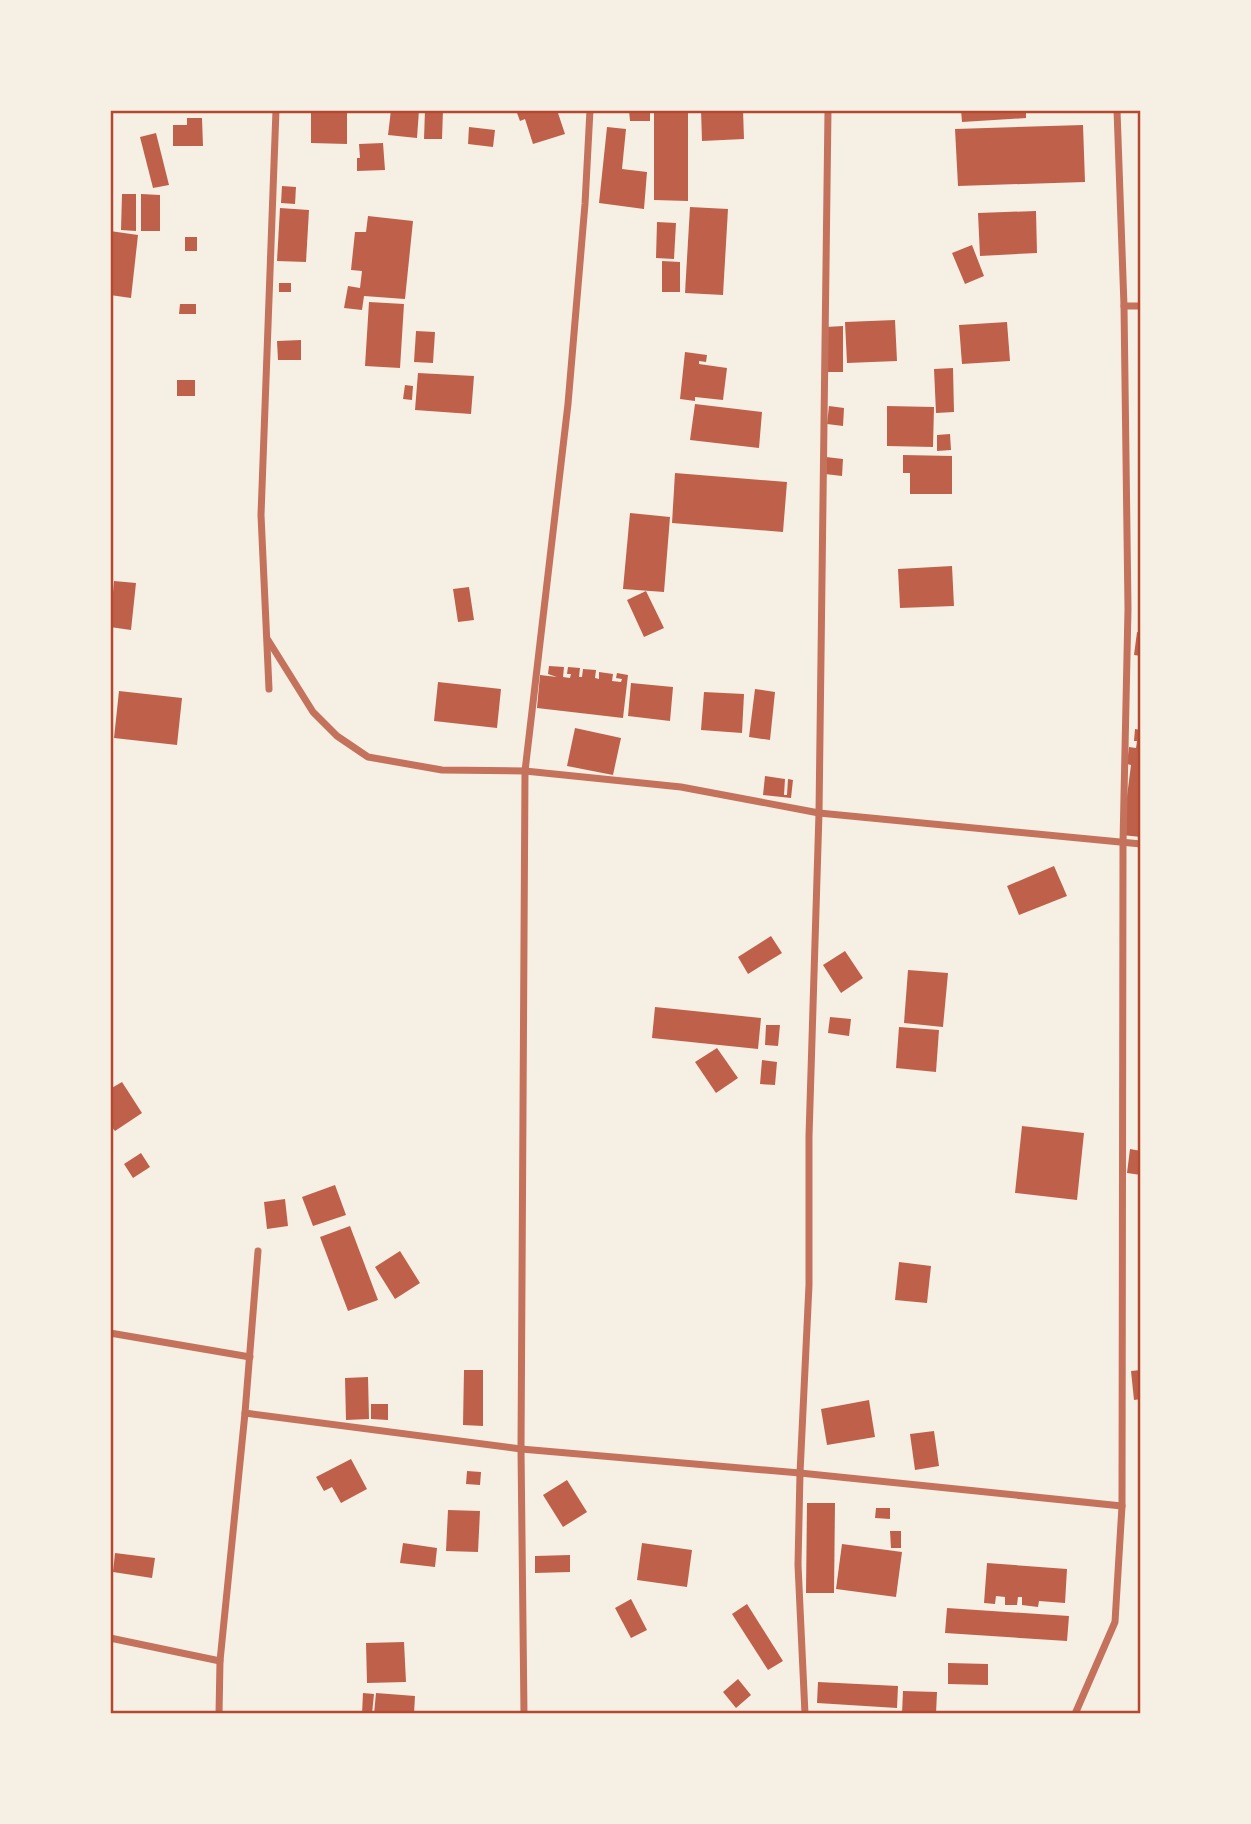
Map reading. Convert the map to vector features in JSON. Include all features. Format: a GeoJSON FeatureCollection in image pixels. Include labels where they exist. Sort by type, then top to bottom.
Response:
{"type":"FeatureCollection","features":[{"type":"Feature","properties":{"kind":"street"},"geometry":{"type":"LineString","coordinates":[[268,689],[261,515],[276,110]]}},
{"type":"Feature","properties":{"kind":"street"},"geometry":{"type":"LineString","coordinates":[[524,1714],[522,1450],[525,771],[568,404],[590,110]]}},
{"type":"Feature","properties":{"kind":"street"},"geometry":{"type":"LineString","coordinates":[[805,1714],[798,1565],[808,1285],[809,1136],[819,813],[828,110]]}},
{"type":"Feature","properties":{"kind":"street"},"geometry":{"type":"LineString","coordinates":[[1075,1714],[1115,1622],[1122,1506],[1123,843],[1128,609],[1124,306],[1117,110]]}},
{"type":"Feature","properties":{"kind":"street"},"geometry":{"type":"LineString","coordinates":[[1124,306],[1141,306]]}},
{"type":"Feature","properties":{"kind":"street"},"geometry":{"type":"LineString","coordinates":[[268,640],[313,712],[337,736],[368,758],[442,770],[525,771],[681,787],[819,813],[1141,844]]}},
{"type":"Feature","properties":{"kind":"street"},"geometry":{"type":"LineString","coordinates":[[219,1714],[220,1661],[258,1251]]}},
{"type":"Feature","properties":{"kind":"street"},"geometry":{"type":"LineString","coordinates":[[110,1334],[250,1357]]}},
{"type":"Feature","properties":{"kind":"street"},"geometry":{"type":"LineString","coordinates":[[245,1413],[522,1450],[1122,1506]]}},
{"type":"Feature","properties":{"kind":"street"},"geometry":{"type":"LineString","coordinates":[[110,1638],[220,1661]]}},
{"type":"Feature","properties":{"kind":"building"},"geometry":{"type":"Polygon","coordinates":[[[311,110],[347,110],[347,144],[311,143],[311,110]]]}},
{"type":"Feature","properties":{"kind":"building"},"geometry":{"type":"Polygon","coordinates":[[[391,110],[419,110],[417,138],[388,135],[391,110]]]}},
{"type":"Feature","properties":{"kind":"building"},"geometry":{"type":"Polygon","coordinates":[[[425,110],[443,110],[442,139],[424,139],[425,110]]]}},
{"type":"Feature","properties":{"kind":"building"},"geometry":{"type":"Polygon","coordinates":[[[525,110],[557,110],[565,134],[533,144],[525,119],[520,121],[517,113],[525,110]]]}},
{"type":"Feature","properties":{"kind":"building"},"geometry":{"type":"Polygon","coordinates":[[[629,110],[650,110],[650,121],[630,121],[629,110]]]}},
{"type":"Feature","properties":{"kind":"building"},"geometry":{"type":"Polygon","coordinates":[[[654,110],[688,110],[688,201],[654,200],[654,110]]]}},
{"type":"Feature","properties":{"kind":"building"},"geometry":{"type":"Polygon","coordinates":[[[701,110],[743,110],[744,139],[702,141],[701,110]]]}},
{"type":"Feature","properties":{"kind":"building"},"geometry":{"type":"Polygon","coordinates":[[[961,110],[1026,110],[1026,118],[962,122],[961,110]]]}},
{"type":"Feature","properties":{"kind":"building"},"geometry":{"type":"Polygon","coordinates":[[[187,118],[202,118],[203,146],[173,146],[173,125],[187,125],[187,118]]]}},
{"type":"Feature","properties":{"kind":"building"},"geometry":{"type":"Polygon","coordinates":[[[1083,125],[1085,182],[958,186],[955,129],[1083,125]]]}},
{"type":"Feature","properties":{"kind":"building"},"geometry":{"type":"Polygon","coordinates":[[[469,127],[495,130],[493,147],[468,144],[469,127]]]}},
{"type":"Feature","properties":{"kind":"building"},"geometry":{"type":"Polygon","coordinates":[[[607,127],[626,129],[622,169],[647,172],[644,209],[599,203],[607,127]]]}},
{"type":"Feature","properties":{"kind":"building"},"geometry":{"type":"Polygon","coordinates":[[[156,133],[169,185],[153,188],[140,137],[156,133]]]}},
{"type":"Feature","properties":{"kind":"building"},"geometry":{"type":"Polygon","coordinates":[[[383,143],[385,170],[357,171],[359,144],[383,143]]]}},
{"type":"Feature","properties":{"kind":"building"},"geometry":{"type":"Polygon","coordinates":[[[282,186],[296,187],[295,204],[281,203],[282,186]]]}},
{"type":"Feature","properties":{"kind":"building"},"geometry":{"type":"Polygon","coordinates":[[[122,194],[136,194],[136,231],[121,230],[122,194]]]}},
{"type":"Feature","properties":{"kind":"building"},"geometry":{"type":"Polygon","coordinates":[[[141,194],[160,195],[160,231],[141,231],[141,194]]]}},
{"type":"Feature","properties":{"kind":"building"},"geometry":{"type":"Polygon","coordinates":[[[690,207],[728,209],[723,295],[685,293],[690,207]]]}},
{"type":"Feature","properties":{"kind":"building"},"geometry":{"type":"Polygon","coordinates":[[[280,208],[309,210],[306,262],[277,261],[280,208]]]}},
{"type":"Feature","properties":{"kind":"building"},"geometry":{"type":"Polygon","coordinates":[[[1036,211],[1037,253],[980,256],[978,213],[1036,211]]]}},
{"type":"Feature","properties":{"kind":"building"},"geometry":{"type":"Polygon","coordinates":[[[368,216],[413,221],[405,299],[364,296],[362,310],[344,308],[348,286],[360,288],[362,271],[351,270],[355,232],[366,232],[368,216]]]}},
{"type":"Feature","properties":{"kind":"building"},"geometry":{"type":"Polygon","coordinates":[[[657,222],[676,223],[674,259],[656,258],[657,222]]]}},
{"type":"Feature","properties":{"kind":"building"},"geometry":{"type":"Polygon","coordinates":[[[110,231],[138,235],[131,298],[110,295],[110,231]]]}},
{"type":"Feature","properties":{"kind":"building"},"geometry":{"type":"Polygon","coordinates":[[[185,237],[197,237],[197,251],[185,251],[185,237]]]}},
{"type":"Feature","properties":{"kind":"building"},"geometry":{"type":"Polygon","coordinates":[[[972,245],[984,276],[965,284],[952,253],[972,245]]]}},
{"type":"Feature","properties":{"kind":"building"},"geometry":{"type":"Polygon","coordinates":[[[662,261],[680,262],[680,292],[662,292],[662,261]]]}},
{"type":"Feature","properties":{"kind":"building"},"geometry":{"type":"Polygon","coordinates":[[[279,283],[291,283],[291,292],[279,292],[279,283]]]}},
{"type":"Feature","properties":{"kind":"building"},"geometry":{"type":"Polygon","coordinates":[[[369,302],[404,304],[400,368],[365,366],[369,302]]]}},
{"type":"Feature","properties":{"kind":"building"},"geometry":{"type":"Polygon","coordinates":[[[180,304],[196,304],[196,314],[179,314],[180,304]]]}},
{"type":"Feature","properties":{"kind":"building"},"geometry":{"type":"Polygon","coordinates":[[[895,320],[897,361],[847,363],[845,322],[895,320]]]}},
{"type":"Feature","properties":{"kind":"building"},"geometry":{"type":"Polygon","coordinates":[[[1007,322],[1010,361],[962,364],[959,325],[1007,322]]]}},
{"type":"Feature","properties":{"kind":"building"},"geometry":{"type":"Polygon","coordinates":[[[843,326],[843,372],[826,372],[826,327],[843,326]]]}},
{"type":"Feature","properties":{"kind":"building"},"geometry":{"type":"Polygon","coordinates":[[[416,331],[435,332],[433,363],[414,362],[416,331]]]}},
{"type":"Feature","properties":{"kind":"building"},"geometry":{"type":"Polygon","coordinates":[[[301,340],[301,360],[278,360],[277,341],[301,340]]]}},
{"type":"Feature","properties":{"kind":"building"},"geometry":{"type":"Polygon","coordinates":[[[685,352],[707,355],[706,362],[699,361],[699,364],[727,368],[723,400],[695,397],[695,401],[680,399],[685,352]]]}},
{"type":"Feature","properties":{"kind":"building"},"geometry":{"type":"Polygon","coordinates":[[[953,368],[954,412],[936,413],[934,369],[953,368]]]}},
{"type":"Feature","properties":{"kind":"building"},"geometry":{"type":"Polygon","coordinates":[[[418,373],[474,376],[471,414],[415,410],[418,373]]]}},
{"type":"Feature","properties":{"kind":"building"},"geometry":{"type":"Polygon","coordinates":[[[177,380],[195,380],[195,396],[177,396],[177,380]]]}},
{"type":"Feature","properties":{"kind":"building"},"geometry":{"type":"Polygon","coordinates":[[[405,385],[413,386],[412,400],[403,399],[405,385]]]}},
{"type":"Feature","properties":{"kind":"building"},"geometry":{"type":"Polygon","coordinates":[[[695,404],[762,412],[759,448],[690,440],[695,404]]]}},
{"type":"Feature","properties":{"kind":"building"},"geometry":{"type":"Polygon","coordinates":[[[829,406],[844,408],[843,426],[827,424],[829,406]]]}},
{"type":"Feature","properties":{"kind":"building"},"geometry":{"type":"Polygon","coordinates":[[[887,406],[934,407],[933,447],[887,446],[887,406]]]}},
{"type":"Feature","properties":{"kind":"building"},"geometry":{"type":"Polygon","coordinates":[[[950,434],[951,450],[937,451],[937,435],[950,434]]]}},
{"type":"Feature","properties":{"kind":"building"},"geometry":{"type":"Polygon","coordinates":[[[903,455],[952,456],[952,494],[910,494],[910,473],[903,473],[903,455]]]}},
{"type":"Feature","properties":{"kind":"building"},"geometry":{"type":"Polygon","coordinates":[[[826,457],[843,459],[842,476],[825,474],[826,457]]]}},
{"type":"Feature","properties":{"kind":"building"},"geometry":{"type":"Polygon","coordinates":[[[675,473],[787,482],[783,532],[672,523],[675,473]]]}},
{"type":"Feature","properties":{"kind":"building"},"geometry":{"type":"Polygon","coordinates":[[[630,513],[670,517],[664,592],[623,589],[630,513]]]}},
{"type":"Feature","properties":{"kind":"building"},"geometry":{"type":"Polygon","coordinates":[[[952,566],[954,606],[900,608],[898,569],[952,566]]]}},
{"type":"Feature","properties":{"kind":"building"},"geometry":{"type":"Polygon","coordinates":[[[114,581],[136,583],[131,630],[110,627],[114,581]]]}},
{"type":"Feature","properties":{"kind":"building"},"geometry":{"type":"Polygon","coordinates":[[[469,587],[474,620],[458,622],[453,589],[469,587]]]}},
{"type":"Feature","properties":{"kind":"building"},"geometry":{"type":"Polygon","coordinates":[[[646,591],[664,628],[644,637],[627,600],[646,591]]]}},
{"type":"Feature","properties":{"kind":"building"},"geometry":{"type":"Polygon","coordinates":[[[1137,632],[1141,633],[1141,656],[1134,655],[1137,632]]]}},
{"type":"Feature","properties":{"kind":"building"},"geometry":{"type":"Polygon","coordinates":[[[549,666],[564,667],[563,677],[570,678],[571,674],[567,674],[568,667],[580,668],[579,677],[582,677],[583,669],[596,670],[595,678],[599,679],[599,672],[613,674],[612,681],[621,682],[622,679],[616,678],[617,673],[628,675],[623,718],[537,708],[540,675],[557,677],[548,674],[549,666]]]}},
{"type":"Feature","properties":{"kind":"building"},"geometry":{"type":"Polygon","coordinates":[[[438,682],[501,689],[497,728],[434,721],[438,682]]]}},
{"type":"Feature","properties":{"kind":"building"},"geometry":{"type":"Polygon","coordinates":[[[631,683],[673,687],[670,721],[628,716],[631,683]]]}},
{"type":"Feature","properties":{"kind":"building"},"geometry":{"type":"Polygon","coordinates":[[[755,689],[775,692],[770,740],[749,737],[755,689]]]}},
{"type":"Feature","properties":{"kind":"building"},"geometry":{"type":"Polygon","coordinates":[[[119,691],[182,698],[177,745],[114,738],[119,691]]]}},
{"type":"Feature","properties":{"kind":"building"},"geometry":{"type":"Polygon","coordinates":[[[704,692],[744,694],[742,733],[701,730],[704,692]]]}},
{"type":"Feature","properties":{"kind":"building"},"geometry":{"type":"Polygon","coordinates":[[[575,728],[621,738],[613,775],[567,766],[575,728]]]}},
{"type":"Feature","properties":{"kind":"building"},"geometry":{"type":"Polygon","coordinates":[[[1135,729],[1141,730],[1141,837],[1122,835],[1131,765],[1127,764],[1129,747],[1136,748],[1135,729]]]}},
{"type":"Feature","properties":{"kind":"building"},"geometry":{"type":"Polygon","coordinates":[[[765,776],[785,779],[784,795],[787,795],[788,779],[793,780],[791,798],[763,795],[765,776]]]}},
{"type":"Feature","properties":{"kind":"building"},"geometry":{"type":"Polygon","coordinates":[[[1054,866],[1067,896],[1019,915],[1007,886],[1054,866]]]}},
{"type":"Feature","properties":{"kind":"building"},"geometry":{"type":"Polygon","coordinates":[[[771,936],[782,953],[748,974],[738,957],[771,936]]]}},
{"type":"Feature","properties":{"kind":"building"},"geometry":{"type":"Polygon","coordinates":[[[845,951],[863,978],[841,993],[823,965],[845,951]]]}},
{"type":"Feature","properties":{"kind":"building"},"geometry":{"type":"Polygon","coordinates":[[[908,970],[948,973],[943,1027],[904,1023],[908,970]]]}},
{"type":"Feature","properties":{"kind":"building"},"geometry":{"type":"Polygon","coordinates":[[[655,1007],[761,1018],[758,1049],[652,1038],[655,1007]]]}},
{"type":"Feature","properties":{"kind":"building"},"geometry":{"type":"Polygon","coordinates":[[[830,1017],[851,1019],[849,1036],[828,1033],[830,1017]]]}},
{"type":"Feature","properties":{"kind":"building"},"geometry":{"type":"Polygon","coordinates":[[[766,1025],[780,1025],[778,1046],[765,1045],[766,1025]]]}},
{"type":"Feature","properties":{"kind":"building"},"geometry":{"type":"Polygon","coordinates":[[[899,1027],[939,1030],[936,1072],[896,1068],[899,1027]]]}},
{"type":"Feature","properties":{"kind":"building"},"geometry":{"type":"Polygon","coordinates":[[[717,1048],[738,1078],[716,1093],[695,1062],[717,1048]]]}},
{"type":"Feature","properties":{"kind":"building"},"geometry":{"type":"Polygon","coordinates":[[[762,1060],[777,1062],[775,1085],[760,1084],[762,1060]]]}},
{"type":"Feature","properties":{"kind":"building"},"geometry":{"type":"Polygon","coordinates":[[[122,1082],[142,1113],[115,1131],[110,1125],[110,1089],[122,1082]]]}},
{"type":"Feature","properties":{"kind":"building"},"geometry":{"type":"Polygon","coordinates":[[[1022,1126],[1084,1133],[1077,1200],[1015,1193],[1022,1126]]]}},
{"type":"Feature","properties":{"kind":"building"},"geometry":{"type":"Polygon","coordinates":[[[1130,1149],[1141,1151],[1141,1175],[1127,1173],[1130,1149]]]}},
{"type":"Feature","properties":{"kind":"building"},"geometry":{"type":"Polygon","coordinates":[[[141,1153],[150,1167],[133,1178],[124,1164],[141,1153]]]}},
{"type":"Feature","properties":{"kind":"building"},"geometry":{"type":"Polygon","coordinates":[[[335,1185],[346,1215],[313,1226],[302,1197],[335,1185]]]}},
{"type":"Feature","properties":{"kind":"building"},"geometry":{"type":"Polygon","coordinates":[[[285,1199],[288,1226],[267,1229],[264,1202],[285,1199]]]}},
{"type":"Feature","properties":{"kind":"building"},"geometry":{"type":"Polygon","coordinates":[[[350,1226],[378,1300],[348,1311],[320,1237],[350,1226]]]}},
{"type":"Feature","properties":{"kind":"building"},"geometry":{"type":"Polygon","coordinates":[[[400,1251],[420,1283],[395,1299],[375,1267],[400,1251]]]}},
{"type":"Feature","properties":{"kind":"building"},"geometry":{"type":"Polygon","coordinates":[[[899,1262],[931,1266],[927,1303],[895,1300],[899,1262]]]}},
{"type":"Feature","properties":{"kind":"building"},"geometry":{"type":"Polygon","coordinates":[[[464,1370],[483,1370],[483,1426],[463,1425],[464,1370]]]}},
{"type":"Feature","properties":{"kind":"building"},"geometry":{"type":"Polygon","coordinates":[[[1141,1370],[1141,1399],[1134,1400],[1131,1371],[1141,1370]]]}},
{"type":"Feature","properties":{"kind":"building"},"geometry":{"type":"Polygon","coordinates":[[[368,1377],[369,1419],[346,1420],[345,1378],[368,1377]]]}},
{"type":"Feature","properties":{"kind":"building"},"geometry":{"type":"Polygon","coordinates":[[[869,1400],[875,1437],[827,1445],[821,1409],[869,1400]]]}},
{"type":"Feature","properties":{"kind":"building"},"geometry":{"type":"Polygon","coordinates":[[[371,1404],[388,1404],[388,1420],[371,1419],[371,1404]]]}},
{"type":"Feature","properties":{"kind":"building"},"geometry":{"type":"Polygon","coordinates":[[[934,1431],[939,1466],[915,1470],[910,1434],[934,1431]]]}},
{"type":"Feature","properties":{"kind":"building"},"geometry":{"type":"Polygon","coordinates":[[[351,1459],[367,1489],[341,1503],[332,1487],[324,1491],[316,1477],[351,1459]]]}},
{"type":"Feature","properties":{"kind":"building"},"geometry":{"type":"Polygon","coordinates":[[[467,1471],[481,1472],[480,1485],[466,1484],[467,1471]]]}},
{"type":"Feature","properties":{"kind":"building"},"geometry":{"type":"Polygon","coordinates":[[[567,1480],[587,1512],[563,1527],[543,1495],[567,1480]]]}},
{"type":"Feature","properties":{"kind":"building"},"geometry":{"type":"Polygon","coordinates":[[[807,1503],[835,1503],[834,1593],[806,1593],[807,1503]]]}},
{"type":"Feature","properties":{"kind":"building"},"geometry":{"type":"Polygon","coordinates":[[[876,1508],[890,1508],[890,1519],[875,1518],[876,1508]]]}},
{"type":"Feature","properties":{"kind":"building"},"geometry":{"type":"Polygon","coordinates":[[[448,1510],[480,1511],[478,1552],[446,1551],[448,1510]]]}},
{"type":"Feature","properties":{"kind":"building"},"geometry":{"type":"Polygon","coordinates":[[[890,1531],[901,1531],[901,1548],[891,1548],[890,1531]]]}},
{"type":"Feature","properties":{"kind":"building"},"geometry":{"type":"Polygon","coordinates":[[[403,1543],[437,1548],[435,1567],[400,1563],[403,1543]]]}},
{"type":"Feature","properties":{"kind":"building"},"geometry":{"type":"Polygon","coordinates":[[[642,1543],[692,1550],[687,1587],[637,1580],[642,1543]]]}},
{"type":"Feature","properties":{"kind":"building"},"geometry":{"type":"Polygon","coordinates":[[[842,1544],[902,1552],[896,1597],[836,1589],[842,1544]]]}},
{"type":"Feature","properties":{"kind":"building"},"geometry":{"type":"Polygon","coordinates":[[[115,1553],[155,1558],[152,1578],[113,1572],[115,1553]]]}},
{"type":"Feature","properties":{"kind":"building"},"geometry":{"type":"Polygon","coordinates":[[[570,1555],[570,1572],[535,1573],[535,1556],[570,1555]]]}},
{"type":"Feature","properties":{"kind":"building"},"geometry":{"type":"Polygon","coordinates":[[[987,1563],[1067,1569],[1065,1603],[1039,1601],[1038,1607],[1022,1605],[1022,1597],[1018,1597],[1017,1605],[1005,1605],[1005,1597],[996,1596],[995,1604],[984,1603],[987,1563]]]}},
{"type":"Feature","properties":{"kind":"building"},"geometry":{"type":"Polygon","coordinates":[[[631,1599],[647,1630],[631,1638],[615,1608],[631,1599]]]}},
{"type":"Feature","properties":{"kind":"building"},"geometry":{"type":"Polygon","coordinates":[[[747,1604],[783,1661],[768,1670],[732,1614],[747,1604]]]}},
{"type":"Feature","properties":{"kind":"building"},"geometry":{"type":"Polygon","coordinates":[[[947,1608],[1069,1616],[1067,1641],[945,1633],[947,1608]]]}},
{"type":"Feature","properties":{"kind":"building"},"geometry":{"type":"Polygon","coordinates":[[[404,1642],[406,1682],[367,1683],[366,1643],[404,1642]]]}},
{"type":"Feature","properties":{"kind":"building"},"geometry":{"type":"Polygon","coordinates":[[[948,1663],[988,1664],[988,1685],[948,1684],[948,1663]]]}},
{"type":"Feature","properties":{"kind":"building"},"geometry":{"type":"Polygon","coordinates":[[[738,1679],[751,1695],[736,1708],[723,1692],[738,1679]]]}},
{"type":"Feature","properties":{"kind":"building"},"geometry":{"type":"Polygon","coordinates":[[[818,1682],[898,1686],[897,1708],[817,1703],[818,1682]]]}},
{"type":"Feature","properties":{"kind":"building"},"geometry":{"type":"Polygon","coordinates":[[[903,1691],[937,1692],[936,1714],[902,1714],[903,1691]]]}},
{"type":"Feature","properties":{"kind":"building"},"geometry":{"type":"Polygon","coordinates":[[[363,1693],[374,1694],[372,1714],[362,1714],[363,1693]]]}},
{"type":"Feature","properties":{"kind":"building"},"geometry":{"type":"Polygon","coordinates":[[[376,1693],[415,1696],[414,1714],[374,1714],[376,1693]]]}}]}
